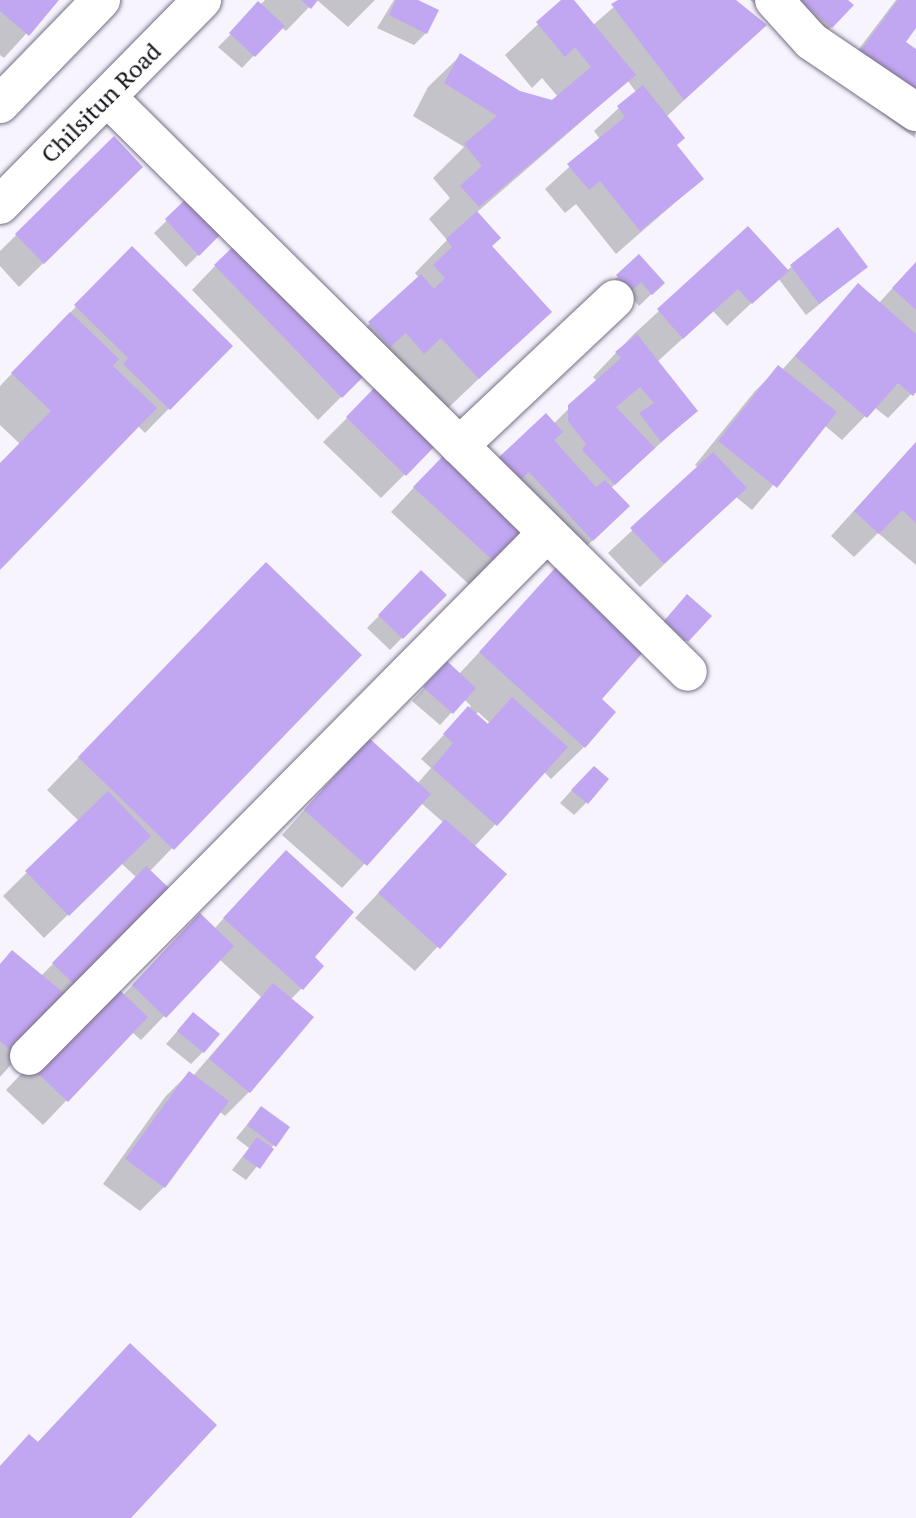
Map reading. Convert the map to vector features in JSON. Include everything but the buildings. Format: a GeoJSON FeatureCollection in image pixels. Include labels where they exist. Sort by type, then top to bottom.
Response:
{"type":"FeatureCollection","features":[{"type":"Feature","properties":{"kind":"street"},"geometry":{"type":"LineString","coordinates":[[0,104],[101,0]]}},
{"type":"Feature","properties":{"kind":"street","name":"Chilsitun Road"},"geometry":{"type":"LineString","coordinates":[[0,205],[202,0]]}},
{"type":"Feature","properties":{"kind":"street"},"geometry":{"type":"LineString","coordinates":[[774,0],[811,41],[916,112]]}},
{"type":"Feature","properties":{"kind":"street"},"geometry":{"type":"LineString","coordinates":[[107,97],[688,672]]}},
{"type":"Feature","properties":{"kind":"street"},"geometry":{"type":"LineString","coordinates":[[459,446],[615,299]]}},
{"type":"Feature","properties":{"kind":"street"},"geometry":{"type":"LineString","coordinates":[[29,1056],[547,533]]}}]}
